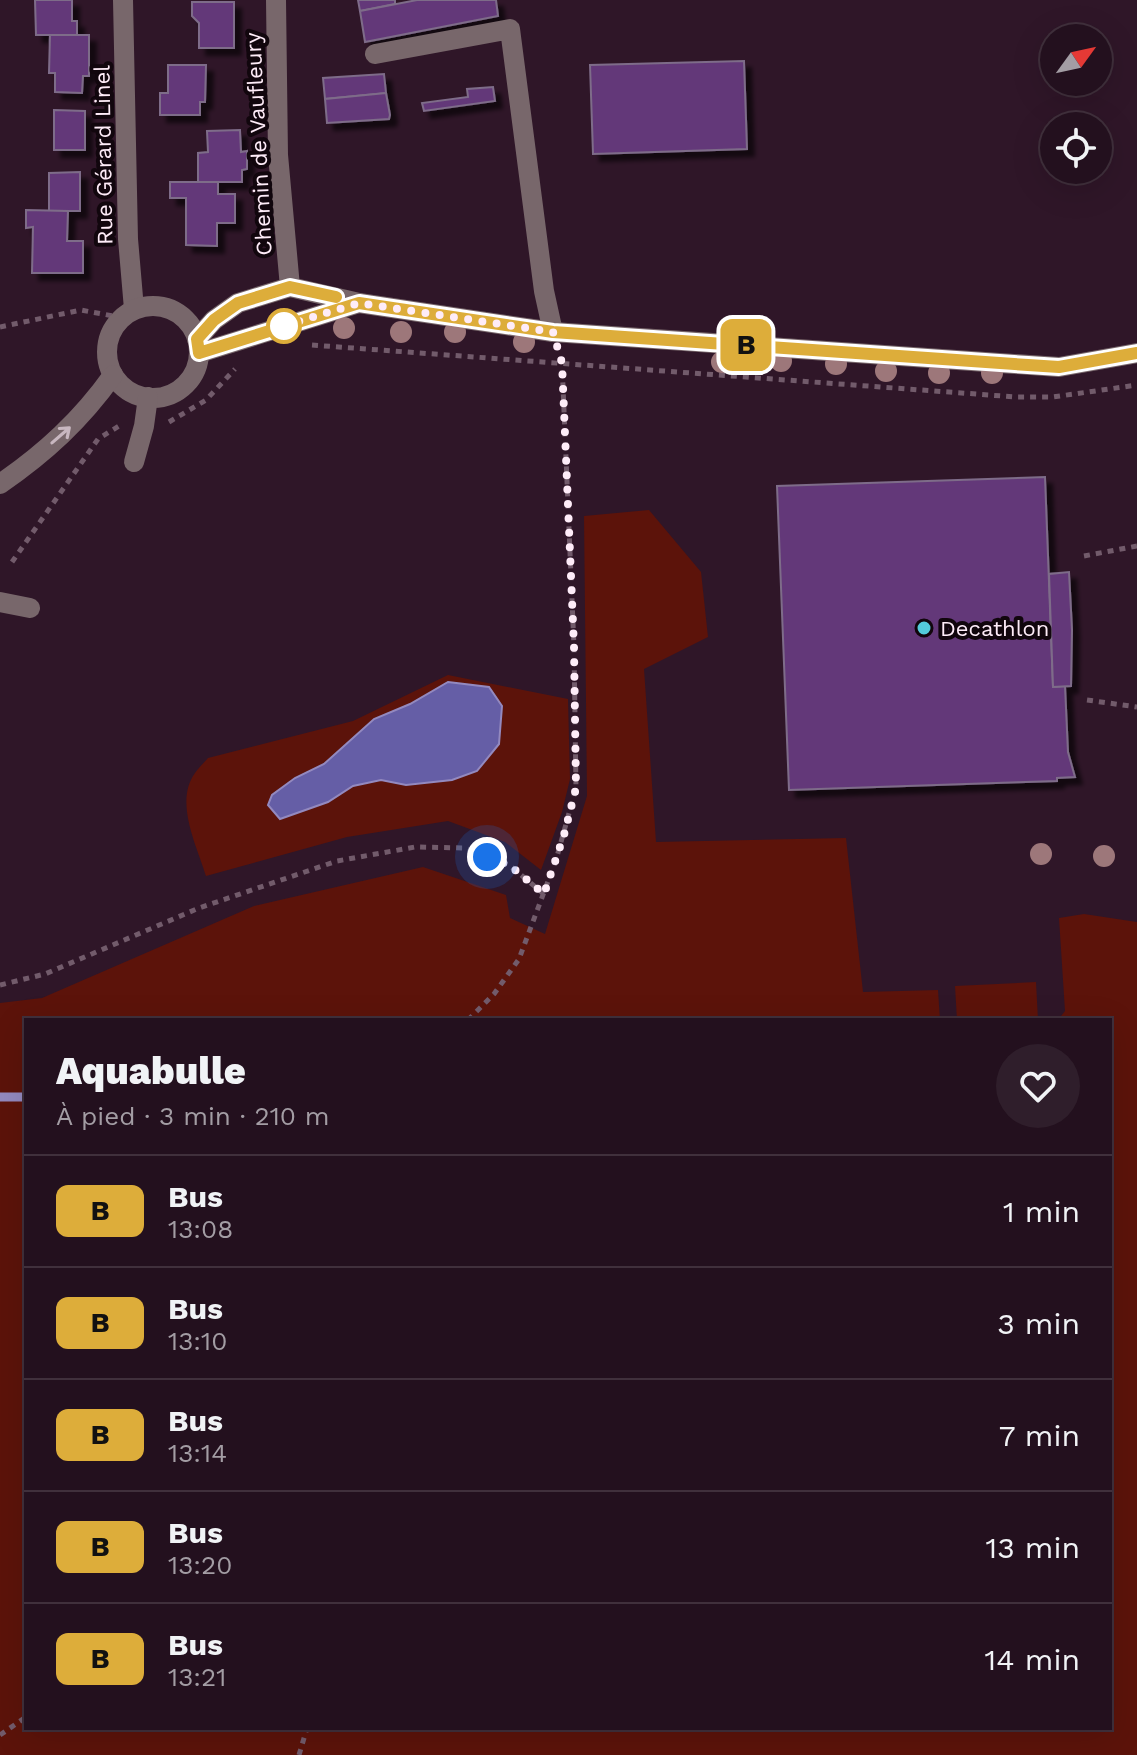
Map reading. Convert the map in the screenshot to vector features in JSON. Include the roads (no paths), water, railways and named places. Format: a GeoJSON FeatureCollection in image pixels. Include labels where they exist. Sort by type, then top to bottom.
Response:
{"type":"FeatureCollection","features":[{"type":"Feature","properties":{"kind":"street","name":"Rue Gérard Linel"},"geometry":{"type":"LineString","coordinates":[[123,0],[127,314]]}},
{"type":"Feature","properties":{"kind":"street","name":"Chemin de Vaufleury"},"geometry":{"type":"LineString","coordinates":[[276,0],[278,155],[290,287]]}},
{"type":"Feature","properties":{"kind":"street"},"geometry":{"type":"LineString","coordinates":[[375,54],[510,29],[544,291],[553,332]]}},
{"type":"Feature","properties":{"kind":"street"},"geometry":{"type":"LineString","coordinates":[[198,346],[190,325],[179,314],[164,307],[149,306],[127,314],[111,330],[107,361],[123,387],[136,395],[165,396],[179,390],[189,380],[196,367],[198,346],[214,320],[238,303],[290,287],[359,303],[553,332],[1059,367],[1137,353]]}},
{"type":"Feature","properties":{"kind":"street"},"geometry":{"type":"LineString","coordinates":[[198,346],[359,303]]}},
{"type":"Feature","properties":{"kind":"street"},"geometry":{"type":"LineString","coordinates":[[0,484],[70,428],[113,375]]}},
{"type":"Feature","properties":{"kind":"street"},"geometry":{"type":"LineString","coordinates":[[134,462],[148,397]]}},
{"type":"Feature","properties":{"kind":"street"},"geometry":{"type":"LineString","coordinates":[[0,602],[30,608]]}},
{"type":"Feature","properties":{"kind":"waterway"},"geometry":{"type":"LineString","coordinates":[[0,1097],[24,1097]]}},
{"type":"Feature","properties":{"kind":"place","name":"Decathlon"},"geometry":{"type":"Point","coordinates":[924,628]}}]}
